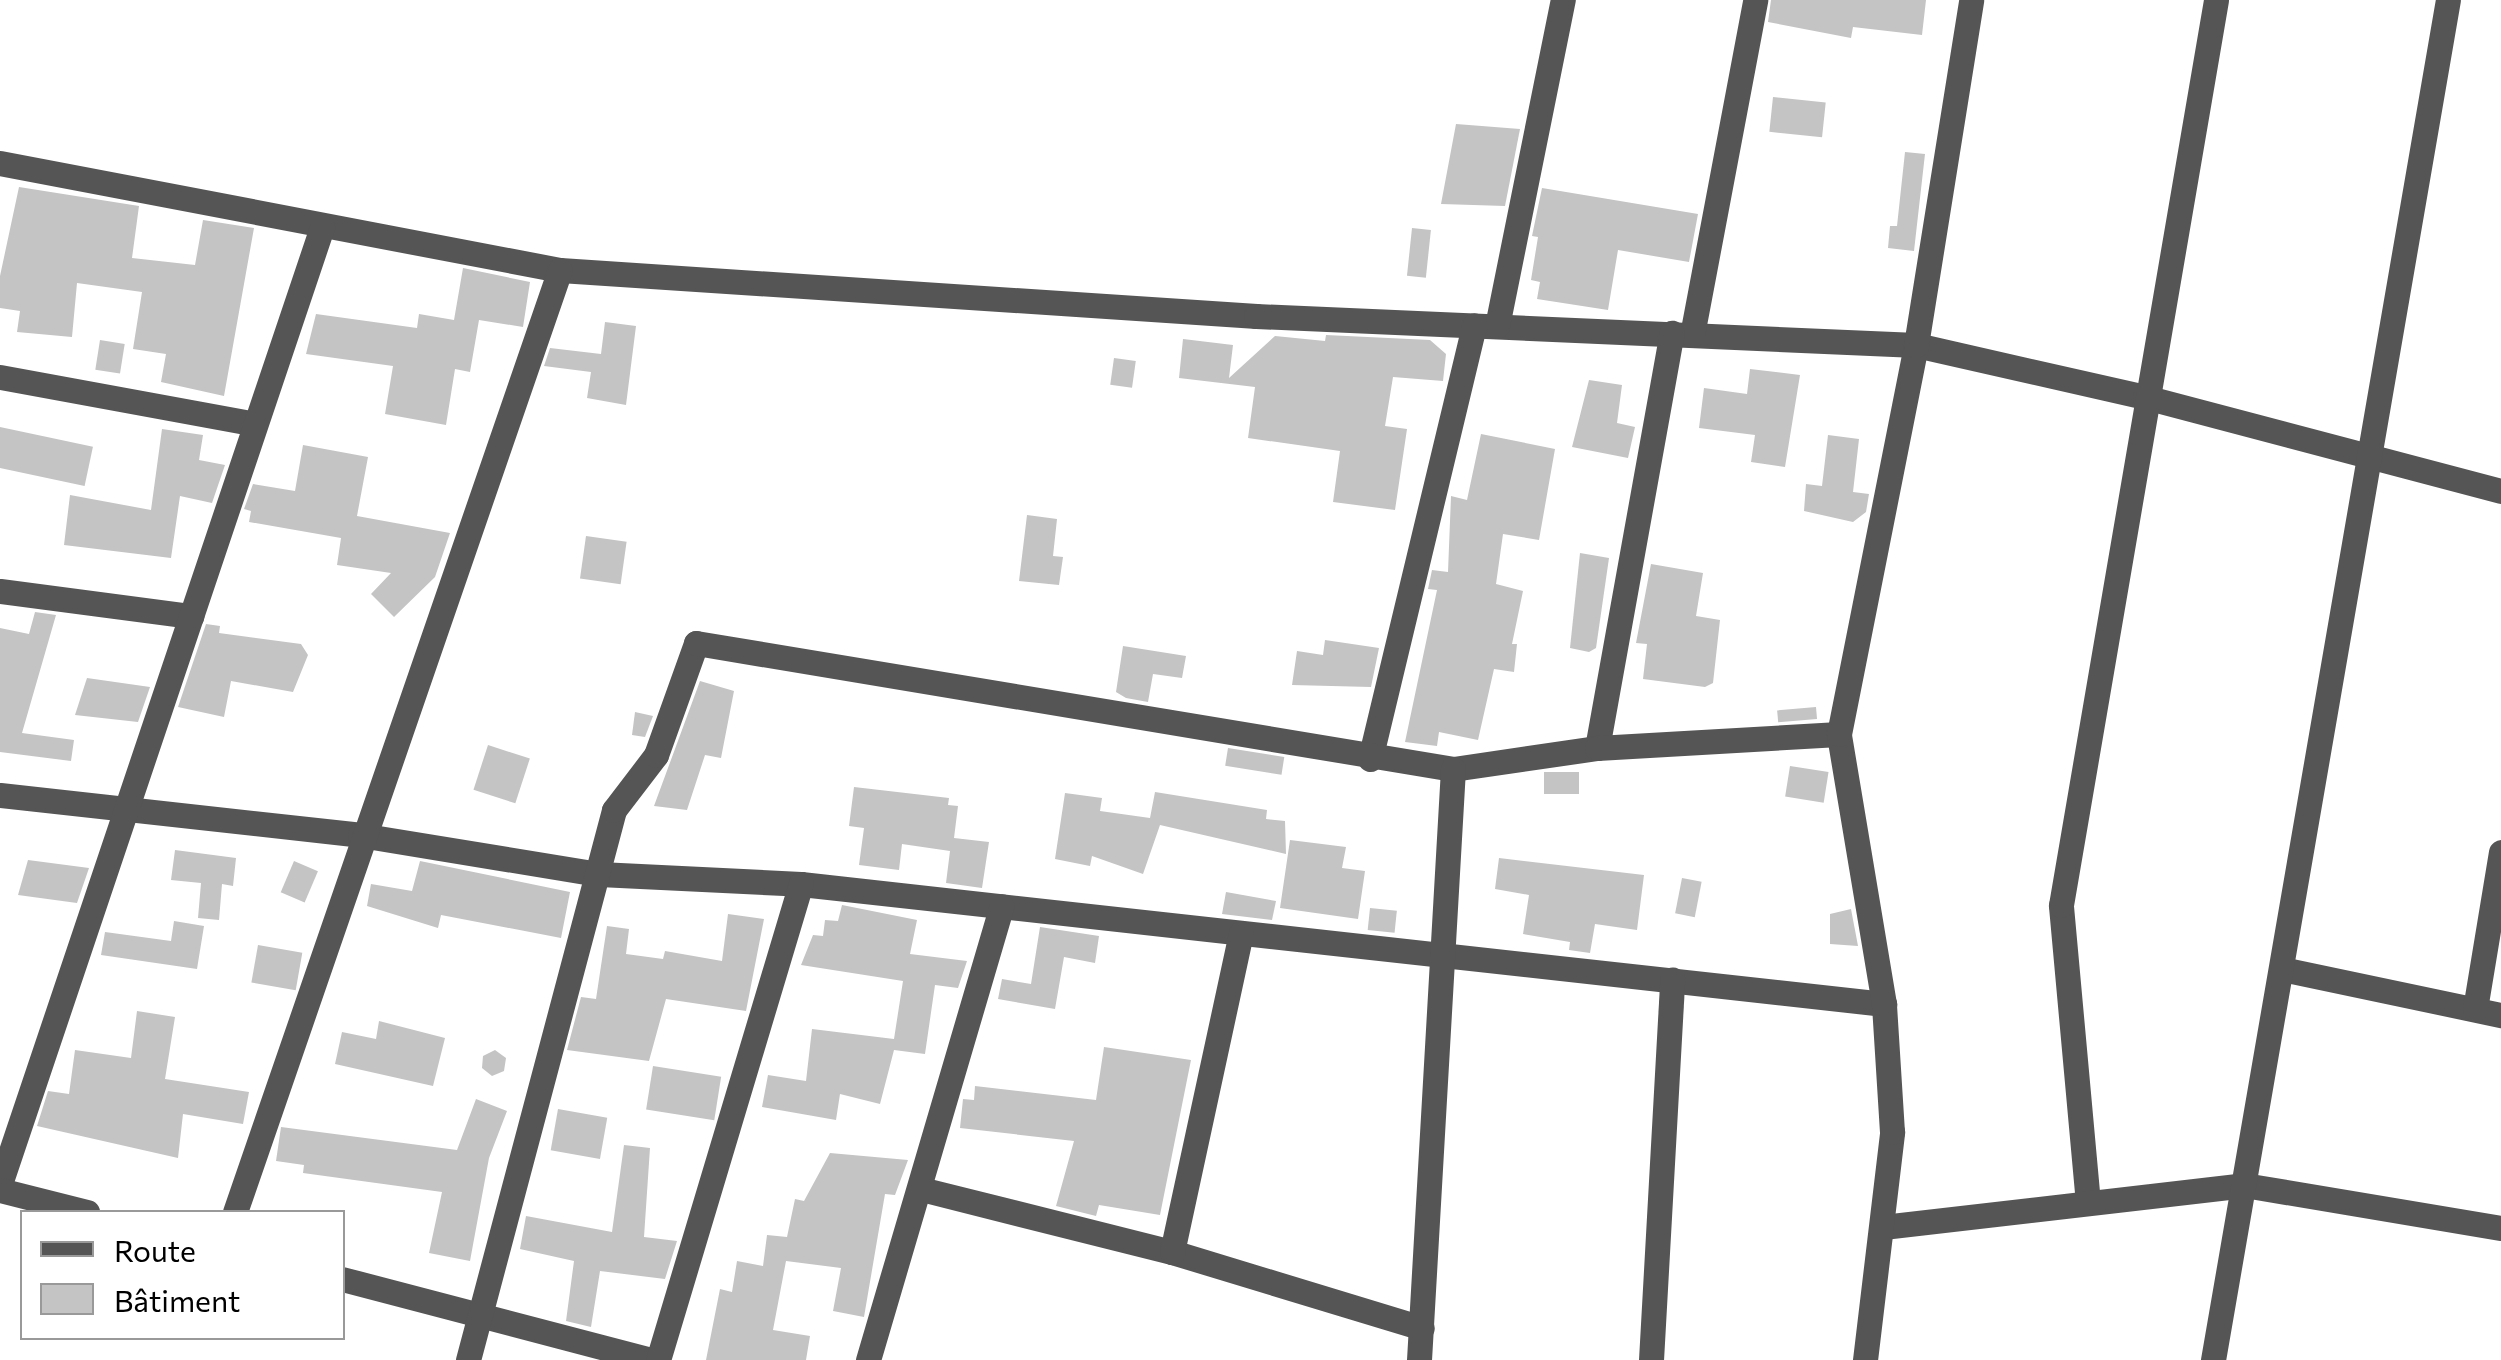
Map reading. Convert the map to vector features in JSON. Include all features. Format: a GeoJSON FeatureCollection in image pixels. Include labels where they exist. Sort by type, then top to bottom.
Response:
{"type":"FeatureCollection","features":[{"type":"Feature","properties":{"kind":"street"},"geometry":{"type":"LineString","coordinates":[[1370,759],[1485,325],[1562,0]]}},
{"type":"Feature","properties":{"kind":"street"},"geometry":{"type":"LineString","coordinates":[[1597,748],[1754,0]]}},
{"type":"Feature","properties":{"kind":"street"},"geometry":{"type":"LineString","coordinates":[[1864,1360],[1892,1132],[1884,1004],[1839,734],[1916,345],[1970,0]]}},
{"type":"Feature","properties":{"kind":"street"},"geometry":{"type":"LineString","coordinates":[[2088,1203],[2061,906],[2145,397],[2216,0]]}},
{"type":"Feature","properties":{"kind":"street"},"geometry":{"type":"LineString","coordinates":[[2213,1360],[2448,0]]}},
{"type":"Feature","properties":{"kind":"street"},"geometry":{"type":"LineString","coordinates":[[0,164],[560,270],[1485,325],[1916,345],[2145,397],[2501,492]]}},
{"type":"Feature","properties":{"kind":"street"},"geometry":{"type":"LineString","coordinates":[[79,1210],[0,1187],[322,228]]}},
{"type":"Feature","properties":{"kind":"street"},"geometry":{"type":"LineString","coordinates":[[236,1210],[360,834],[560,270]]}},
{"type":"Feature","properties":{"kind":"street"},"geometry":{"type":"LineString","coordinates":[[0,377],[256,424]]}},
{"type":"Feature","properties":{"kind":"street"},"geometry":{"type":"LineString","coordinates":[[0,591],[191,616]]}},
{"type":"Feature","properties":{"kind":"street"},"geometry":{"type":"LineString","coordinates":[[468,1360],[614,810],[656,755],[696,644],[1370,759],[1453,769],[1597,748],[1839,734]]}},
{"type":"Feature","properties":{"kind":"street"},"geometry":{"type":"LineString","coordinates":[[1419,1360],[1446,955],[1453,769]]}},
{"type":"Feature","properties":{"kind":"street"},"geometry":{"type":"LineString","coordinates":[[0,795],[360,834],[599,874],[801,884],[1884,1004]]}},
{"type":"Feature","properties":{"kind":"street"},"geometry":{"type":"LineString","coordinates":[[2475,1009],[2501,852]]}},
{"type":"Feature","properties":{"kind":"street"},"geometry":{"type":"LineString","coordinates":[[658,1360],[801,884]]}},
{"type":"Feature","properties":{"kind":"street"},"geometry":{"type":"LineString","coordinates":[[868,1360],[1002,906]]}},
{"type":"Feature","properties":{"kind":"street"},"geometry":{"type":"LineString","coordinates":[[1172,1252],[1241,932]]}},
{"type":"Feature","properties":{"kind":"street"},"geometry":{"type":"LineString","coordinates":[[2282,970],[2501,1015]]}},
{"type":"Feature","properties":{"kind":"street"},"geometry":{"type":"LineString","coordinates":[[1651,1360],[1672,980]]}},
{"type":"Feature","properties":{"kind":"street"},"geometry":{"type":"LineString","coordinates":[[1883,1227],[2244,1185],[2501,1228]]}},
{"type":"Feature","properties":{"kind":"street"},"geometry":{"type":"LineString","coordinates":[[921,1190],[1172,1252],[1422,1328]]}},
{"type":"Feature","properties":{"kind":"street"},"geometry":{"type":"LineString","coordinates":[[345,1280],[651,1360]]}},
{"type":"Feature","properties":{"kind":"building"},"geometry":{"type":"Polygon","coordinates":[[[1771,0],[1926,0],[1922,35],[1853,27],[1851,38],[1768,22],[1771,0]]]}},
{"type":"Feature","properties":{"kind":"building"},"geometry":{"type":"Polygon","coordinates":[[[1773,97],[1826,103],[1822,137],[1769,132],[1773,97]]]}},
{"type":"Feature","properties":{"kind":"building"},"geometry":{"type":"Polygon","coordinates":[[[1456,124],[1520,129],[1505,206],[1441,204],[1456,124]]]}},
{"type":"Feature","properties":{"kind":"building"},"geometry":{"type":"Polygon","coordinates":[[[1905,152],[1925,154],[1914,251],[1888,248],[1890,226],[1897,226],[1905,152]]]}},
{"type":"Feature","properties":{"kind":"building"},"geometry":{"type":"Polygon","coordinates":[[[19,187],[139,206],[132,258],[195,265],[203,220],[254,228],[224,396],[161,382],[166,354],[133,349],[142,292],[77,283],[72,337],[17,332],[20,311],[0,308],[0,276],[19,187]]]}},
{"type":"Feature","properties":{"kind":"building"},"geometry":{"type":"Polygon","coordinates":[[[1542,188],[1698,214],[1689,262],[1618,250],[1608,310],[1537,299],[1540,282],[1531,280],[1538,237],[1532,236],[1542,188]]]}},
{"type":"Feature","properties":{"kind":"building"},"geometry":{"type":"Polygon","coordinates":[[[1412,228],[1431,230],[1426,278],[1407,276],[1412,228]]]}},
{"type":"Feature","properties":{"kind":"building"},"geometry":{"type":"Polygon","coordinates":[[[463,268],[530,282],[523,327],[479,320],[470,372],[455,369],[446,425],[385,414],[393,366],[306,354],[316,314],[417,328],[419,314],[454,320],[463,268]]]}},
{"type":"Feature","properties":{"kind":"building"},"geometry":{"type":"Polygon","coordinates":[[[605,322],[636,326],[626,405],[587,398],[591,372],[544,366],[550,348],[601,354],[605,322]]]}},
{"type":"Feature","properties":{"kind":"building"},"geometry":{"type":"Polygon","coordinates":[[[1326,335],[1430,340],[1446,354],[1443,381],[1393,377],[1385,426],[1407,429],[1395,510],[1333,502],[1340,451],[1248,438],[1255,387],[1179,378],[1183,339],[1233,345],[1229,378],[1275,336],[1325,341],[1326,335]]]}},
{"type":"Feature","properties":{"kind":"building"},"geometry":{"type":"Polygon","coordinates":[[[100,340],[125,344],[120,374],[95,370],[100,340]]]}},
{"type":"Feature","properties":{"kind":"building"},"geometry":{"type":"Polygon","coordinates":[[[1114,358],[1136,361],[1132,388],[1110,385],[1114,358]]]}},
{"type":"Feature","properties":{"kind":"building"},"geometry":{"type":"Polygon","coordinates":[[[1750,369],[1800,375],[1785,467],[1751,462],[1755,435],[1699,428],[1704,388],[1747,394],[1750,369]]]}},
{"type":"Feature","properties":{"kind":"building"},"geometry":{"type":"Polygon","coordinates":[[[1589,380],[1622,385],[1617,423],[1635,427],[1628,458],[1572,447],[1589,380]]]}},
{"type":"Feature","properties":{"kind":"building"},"geometry":{"type":"Polygon","coordinates":[[[0,427],[93,447],[85,486],[0,468],[0,427]]]}},
{"type":"Feature","properties":{"kind":"building"},"geometry":{"type":"Polygon","coordinates":[[[162,429],[203,435],[199,460],[225,465],[212,503],[180,496],[171,558],[64,545],[70,495],[151,510],[162,429]]]}},
{"type":"Feature","properties":{"kind":"building"},"geometry":{"type":"Polygon","coordinates":[[[1481,434],[1555,449],[1539,540],[1503,534],[1496,584],[1523,591],[1512,644],[1517,644],[1514,672],[1494,669],[1478,740],[1439,732],[1437,746],[1405,742],[1437,590],[1428,589],[1432,570],[1448,572],[1451,496],[1467,500],[1481,434]]]}},
{"type":"Feature","properties":{"kind":"building"},"geometry":{"type":"Polygon","coordinates":[[[1828,435],[1859,439],[1853,492],[1869,494],[1866,512],[1853,522],[1804,511],[1806,484],[1822,486],[1828,435]]]}},
{"type":"Feature","properties":{"kind":"building"},"geometry":{"type":"Polygon","coordinates":[[[303,445],[368,457],[357,516],[450,533],[435,577],[394,617],[371,594],[391,573],[337,565],[341,538],[249,522],[251,511],[244,509],[253,484],[295,491],[303,445]]]}},
{"type":"Feature","properties":{"kind":"building"},"geometry":{"type":"Polygon","coordinates":[[[1027,515],[1057,519],[1053,556],[1063,557],[1059,585],[1019,581],[1027,515]]]}},
{"type":"Feature","properties":{"kind":"building"},"geometry":{"type":"Polygon","coordinates":[[[586,536],[627,542],[621,584],[580,579],[586,536]]]}},
{"type":"Feature","properties":{"kind":"building"},"geometry":{"type":"Polygon","coordinates":[[[1580,553],[1609,558],[1596,648],[1589,652],[1570,648],[1580,553]]]}},
{"type":"Feature","properties":{"kind":"building"},"geometry":{"type":"Polygon","coordinates":[[[1651,564],[1703,573],[1696,616],[1720,620],[1713,683],[1705,687],[1643,679],[1647,644],[1636,643],[1651,564]]]}},
{"type":"Feature","properties":{"kind":"building"},"geometry":{"type":"Polygon","coordinates":[[[35,612],[56,615],[22,733],[74,740],[71,761],[0,752],[0,628],[29,634],[35,612]]]}},
{"type":"Feature","properties":{"kind":"building"},"geometry":{"type":"Polygon","coordinates":[[[206,624],[220,626],[219,633],[301,644],[308,655],[293,692],[231,681],[224,717],[178,707],[206,624]]]}},
{"type":"Feature","properties":{"kind":"building"},"geometry":{"type":"Polygon","coordinates":[[[1325,640],[1379,648],[1371,687],[1292,685],[1297,651],[1323,655],[1325,640]]]}},
{"type":"Feature","properties":{"kind":"building"},"geometry":{"type":"Polygon","coordinates":[[[1123,646],[1186,656],[1182,678],[1153,674],[1148,702],[1126,698],[1116,692],[1123,646]]]}},
{"type":"Feature","properties":{"kind":"building"},"geometry":{"type":"Polygon","coordinates":[[[87,678],[150,687],[138,722],[75,715],[87,678]]]}},
{"type":"Feature","properties":{"kind":"building"},"geometry":{"type":"Polygon","coordinates":[[[700,681],[734,691],[721,758],[705,755],[687,810],[654,806],[700,681]]]}},
{"type":"Feature","properties":{"kind":"building"},"geometry":{"type":"Polygon","coordinates":[[[1816,707],[1817,719],[1778,722],[1777,710],[1816,707]]]}},
{"type":"Feature","properties":{"kind":"building"},"geometry":{"type":"Polygon","coordinates":[[[635,712],[653,716],[645,737],[632,735],[635,712]]]}},
{"type":"Feature","properties":{"kind":"building"},"geometry":{"type":"Polygon","coordinates":[[[488,745],[530,759],[515,803],[473,790],[488,745]]]}},
{"type":"Feature","properties":{"kind":"building"},"geometry":{"type":"Polygon","coordinates":[[[1228,748],[1284,757],[1281,775],[1225,766],[1228,748]]]}},
{"type":"Feature","properties":{"kind":"building"},"geometry":{"type":"Polygon","coordinates":[[[1790,766],[1829,772],[1824,803],[1785,797],[1790,766]]]}},
{"type":"Feature","properties":{"kind":"building"},"geometry":{"type":"Polygon","coordinates":[[[1544,772],[1579,772],[1579,794],[1544,794],[1544,772]]]}},
{"type":"Feature","properties":{"kind":"building"},"geometry":{"type":"Polygon","coordinates":[[[854,787],[949,798],[948,805],[958,806],[954,838],[989,842],[982,888],[946,883],[950,851],[902,844],[899,870],[859,865],[864,828],[849,826],[854,787]]]}},
{"type":"Feature","properties":{"kind":"building"},"geometry":{"type":"Polygon","coordinates":[[[1155,792],[1267,810],[1266,819],[1285,821],[1286,854],[1160,825],[1143,874],[1092,856],[1090,866],[1055,859],[1065,793],[1102,798],[1100,811],[1150,818],[1155,792]]]}},
{"type":"Feature","properties":{"kind":"building"},"geometry":{"type":"Polygon","coordinates":[[[1290,840],[1346,847],[1342,868],[1365,871],[1358,919],[1280,908],[1290,840]]]}},
{"type":"Feature","properties":{"kind":"building"},"geometry":{"type":"Polygon","coordinates":[[[175,850],[236,858],[233,886],[222,884],[219,920],[198,918],[201,883],[171,880],[175,850]]]}},
{"type":"Feature","properties":{"kind":"building"},"geometry":{"type":"Polygon","coordinates":[[[1499,858],[1644,875],[1637,930],[1595,924],[1590,953],[1569,950],[1570,942],[1523,934],[1529,895],[1495,889],[1499,858]]]}},
{"type":"Feature","properties":{"kind":"building"},"geometry":{"type":"Polygon","coordinates":[[[28,860],[89,868],[77,903],[18,895],[28,860]]]}},
{"type":"Feature","properties":{"kind":"building"},"geometry":{"type":"Polygon","coordinates":[[[294,861],[318,871],[305,902],[281,892],[294,861]]]}},
{"type":"Feature","properties":{"kind":"building"},"geometry":{"type":"Polygon","coordinates":[[[420,861],[570,892],[561,938],[441,915],[438,928],[367,906],[371,884],[412,891],[420,861]]]}},
{"type":"Feature","properties":{"kind":"building"},"geometry":{"type":"Polygon","coordinates":[[[1682,878],[1702,882],[1695,917],[1675,913],[1682,878]]]}},
{"type":"Feature","properties":{"kind":"building"},"geometry":{"type":"Polygon","coordinates":[[[1226,892],[1276,901],[1272,920],[1222,914],[1226,892]]]}},
{"type":"Feature","properties":{"kind":"building"},"geometry":{"type":"Polygon","coordinates":[[[842,905],[917,920],[910,954],[967,961],[958,988],[935,985],[925,1054],[894,1050],[880,1104],[840,1094],[836,1120],[762,1107],[768,1075],[806,1081],[812,1029],[894,1039],[903,981],[801,965],[813,935],[823,936],[825,920],[838,921],[842,905]]]}},
{"type":"Feature","properties":{"kind":"building"},"geometry":{"type":"Polygon","coordinates":[[[1370,908],[1397,911],[1395,933],[1368,930],[1370,908]]]}},
{"type":"Feature","properties":{"kind":"building"},"geometry":{"type":"Polygon","coordinates":[[[1851,909],[1858,946],[1830,944],[1830,914],[1851,909]]]}},
{"type":"Feature","properties":{"kind":"building"},"geometry":{"type":"Polygon","coordinates":[[[728,914],[764,919],[746,1011],[666,999],[649,1061],[567,1050],[581,997],[596,999],[607,926],[629,929],[626,954],[663,959],[665,951],[722,961],[728,914]]]}},
{"type":"Feature","properties":{"kind":"building"},"geometry":{"type":"Polygon","coordinates":[[[174,921],[204,926],[197,969],[101,955],[105,932],[171,941],[174,921]]]}},
{"type":"Feature","properties":{"kind":"building"},"geometry":{"type":"Polygon","coordinates":[[[1040,927],[1099,936],[1095,963],[1064,957],[1055,1009],[998,999],[1002,979],[1031,984],[1040,927]]]}},
{"type":"Feature","properties":{"kind":"building"},"geometry":{"type":"Polygon","coordinates":[[[258,945],[302,953],[296,990],[251,982],[258,945]]]}},
{"type":"Feature","properties":{"kind":"building"},"geometry":{"type":"Polygon","coordinates":[[[137,1011],[175,1017],[165,1079],[249,1092],[243,1124],[183,1114],[178,1158],[37,1126],[48,1091],[69,1094],[75,1050],[131,1058],[137,1011]]]}},
{"type":"Feature","properties":{"kind":"building"},"geometry":{"type":"Polygon","coordinates":[[[379,1021],[445,1038],[433,1086],[335,1064],[342,1032],[376,1039],[379,1021]]]}},
{"type":"Feature","properties":{"kind":"building"},"geometry":{"type":"Polygon","coordinates":[[[1104,1047],[1191,1060],[1160,1215],[1099,1205],[1096,1216],[1056,1206],[1074,1141],[960,1128],[963,1099],[974,1100],[975,1086],[1096,1100],[1104,1047]]]}},
{"type":"Feature","properties":{"kind":"building"},"geometry":{"type":"Polygon","coordinates":[[[495,1050],[506,1058],[504,1071],[492,1076],[482,1068],[483,1056],[495,1050]]]}},
{"type":"Feature","properties":{"kind":"building"},"geometry":{"type":"Polygon","coordinates":[[[653,1066],[721,1077],[714,1120],[646,1109],[653,1066]]]}},
{"type":"Feature","properties":{"kind":"building"},"geometry":{"type":"Polygon","coordinates":[[[476,1099],[507,1111],[489,1158],[470,1261],[429,1253],[442,1192],[303,1173],[304,1165],[276,1161],[281,1127],[457,1150],[476,1099]]]}},
{"type":"Feature","properties":{"kind":"building"},"geometry":{"type":"Polygon","coordinates":[[[558,1109],[607,1118],[600,1159],[551,1150],[558,1109]]]}},
{"type":"Feature","properties":{"kind":"building"},"geometry":{"type":"Polygon","coordinates":[[[624,1145],[650,1148],[644,1237],[677,1241],[665,1279],[600,1271],[591,1327],[566,1321],[574,1261],[520,1249],[526,1216],[612,1232],[624,1145]]]}},
{"type":"Feature","properties":{"kind":"building"},"geometry":{"type":"Polygon","coordinates":[[[830,1153],[908,1160],[895,1195],[885,1194],[864,1317],[833,1311],[841,1268],[786,1261],[773,1330],[810,1336],[806,1360],[706,1360],[720,1289],[732,1292],[737,1261],[763,1266],[767,1235],[787,1237],[795,1199],[804,1201],[830,1153]]]}}]}
